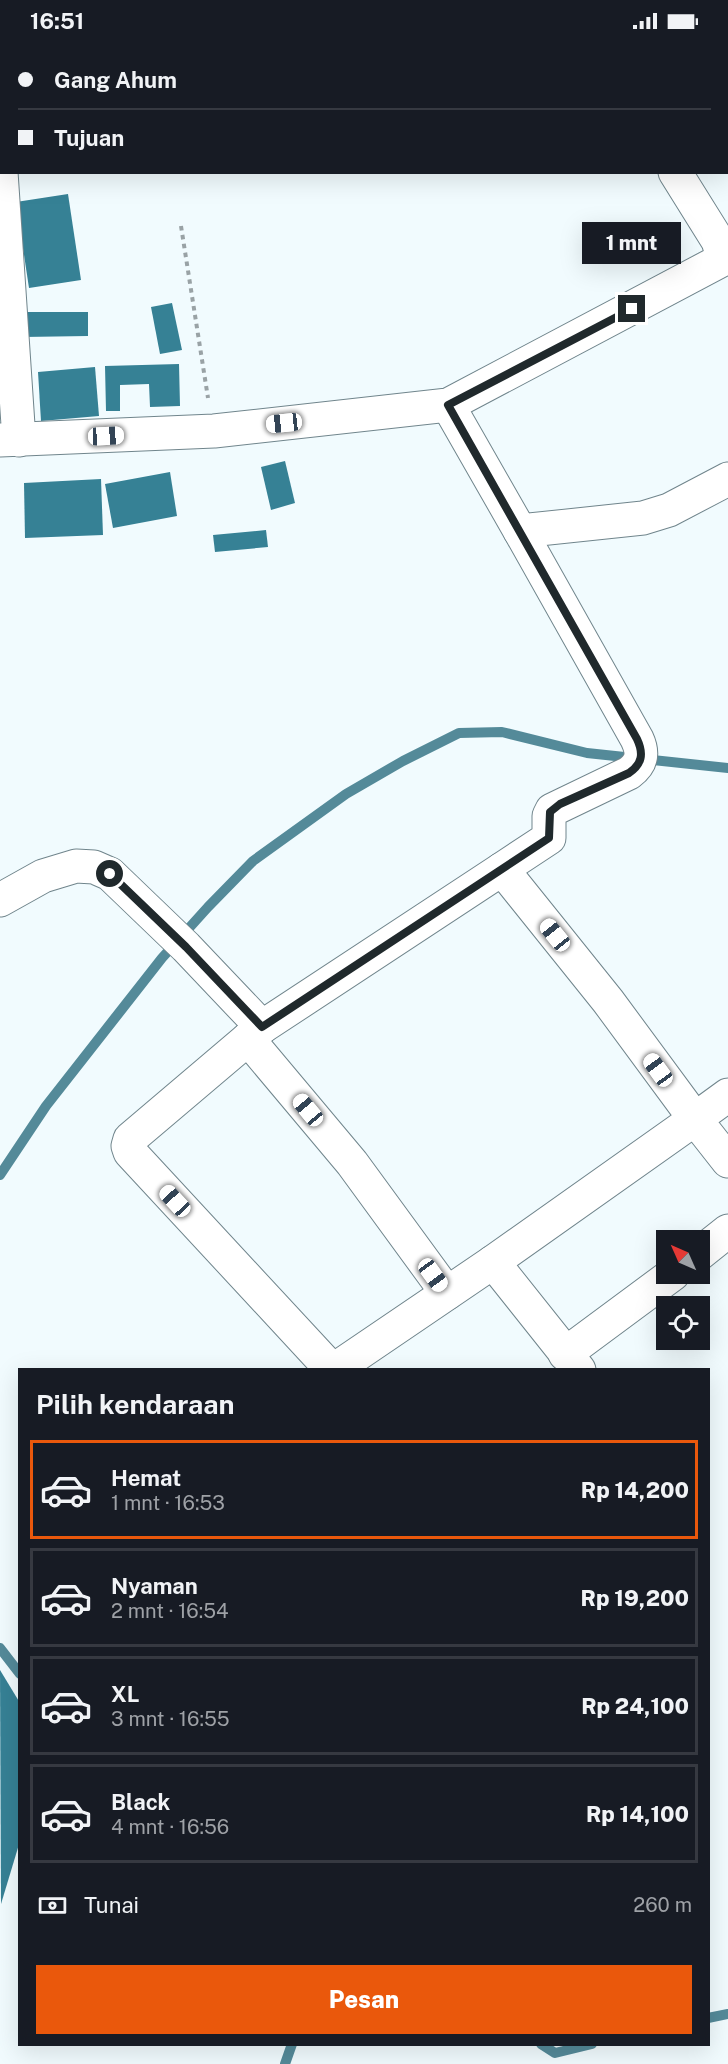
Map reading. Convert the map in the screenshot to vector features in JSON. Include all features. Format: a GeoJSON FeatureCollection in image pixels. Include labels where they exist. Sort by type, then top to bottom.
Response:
{"type":"FeatureCollection","features":[{"type":"Feature","properties":{"kind":"street"},"geometry":{"type":"LineString","coordinates":[[1,174],[10,440],[214,431],[448,405],[720,261],[722,254],[718,241],[676,174]]}},
{"type":"Feature","properties":{"kind":"street"},"geometry":{"type":"LineString","coordinates":[[331,1368],[130,1152],[128,1146],[130,1139],[255,1033],[549,838],[549,816],[552,810],[629,773],[640,760],[637,739],[448,405]]}},
{"type":"Feature","properties":{"kind":"street"},"geometry":{"type":"LineString","coordinates":[[520,531],[643,518],[669,510],[728,479]]}},
{"type":"Feature","properties":{"kind":"street"},"geometry":{"type":"LineString","coordinates":[[0,900],[43,876],[76,866],[94,867],[110,874],[176,938],[255,1033],[447,1293]]}},
{"type":"Feature","properties":{"kind":"street"},"geometry":{"type":"LineString","coordinates":[[502,869],[608,1001],[728,1161]]}},
{"type":"Feature","properties":{"kind":"street"},"geometry":{"type":"LineString","coordinates":[[336,1368],[493,1262],[728,1095]]}},
{"type":"Feature","properties":{"kind":"street"},"geometry":{"type":"LineString","coordinates":[[710,1245],[728,1231]]}},
{"type":"Feature","properties":{"kind":"street"},"geometry":{"type":"LineString","coordinates":[[493,1262],[572,1362],[662,1284]]}},
{"type":"Feature","properties":{"kind":"path"},"geometry":{"type":"LineString","coordinates":[[181,226],[214,431]]}},
{"type":"Feature","properties":{"kind":"building"},"geometry":{"type":"Polygon","coordinates":[[[68,194],[81,280],[29,288],[16,202],[68,194]]]}},
{"type":"Feature","properties":{"kind":"building"},"geometry":{"type":"Polygon","coordinates":[[[172,303],[182,350],[160,354],[151,307],[172,303]]]}},
{"type":"Feature","properties":{"kind":"building"},"geometry":{"type":"Polygon","coordinates":[[[23,312],[88,312],[88,336],[23,337],[23,312]]]}},
{"type":"Feature","properties":{"kind":"building"},"geometry":{"type":"Polygon","coordinates":[[[179,364],[180,406],[150,407],[149,384],[120,385],[120,411],[106,411],[105,366],[179,364]]]}},
{"type":"Feature","properties":{"kind":"building"},"geometry":{"type":"Polygon","coordinates":[[[95,367],[99,416],[41,421],[38,372],[95,367]]]}},
{"type":"Feature","properties":{"kind":"building"},"geometry":{"type":"Polygon","coordinates":[[[285,461],[295,503],[271,510],[261,467],[285,461]]]}},
{"type":"Feature","properties":{"kind":"building"},"geometry":{"type":"Polygon","coordinates":[[[170,472],[177,516],[113,528],[105,484],[170,472]]]}},
{"type":"Feature","properties":{"kind":"building"},"geometry":{"type":"Polygon","coordinates":[[[101,479],[103,535],[25,538],[24,483],[101,479]]]}},
{"type":"Feature","properties":{"kind":"building"},"geometry":{"type":"Polygon","coordinates":[[[266,530],[268,547],[215,552],[213,535],[266,530]]]}},
{"type":"Feature","properties":{"kind":"building"},"geometry":{"type":"Polygon","coordinates":[[[0,1670],[18,1700],[18,1848],[1,1904],[0,1670]]]}},
{"type":"Feature","properties":{"kind":"waterway"},"geometry":{"type":"LineString","coordinates":[[0,1175],[46,1106],[162,958],[208,907],[253,861],[346,794],[403,761],[459,733],[502,732],[587,753],[728,768]]}},
{"type":"Feature","properties":{"kind":"waterway"},"geometry":{"type":"LineString","coordinates":[[0,1648],[18,1671]]}},
{"type":"Feature","properties":{"kind":"waterway"},"geometry":{"type":"LineString","coordinates":[[710,2018],[728,2014]]}},
{"type":"Feature","properties":{"kind":"waterway"},"geometry":{"type":"LineString","coordinates":[[285,2064],[291,2046]]}},
{"type":"Feature","properties":{"kind":"waterway"},"geometry":{"type":"LineString","coordinates":[[544,2046],[555,2053],[584,2046]]}},
{"type":"Feature","properties":{"kind":"route"},"geometry":{"type":"LineString","coordinates":[[110,874],[186,947],[262,1027],[549,838],[550,812],[560,804],[629,773],[639,766],[642,755],[637,739],[448,405],[632,309]]}}]}
